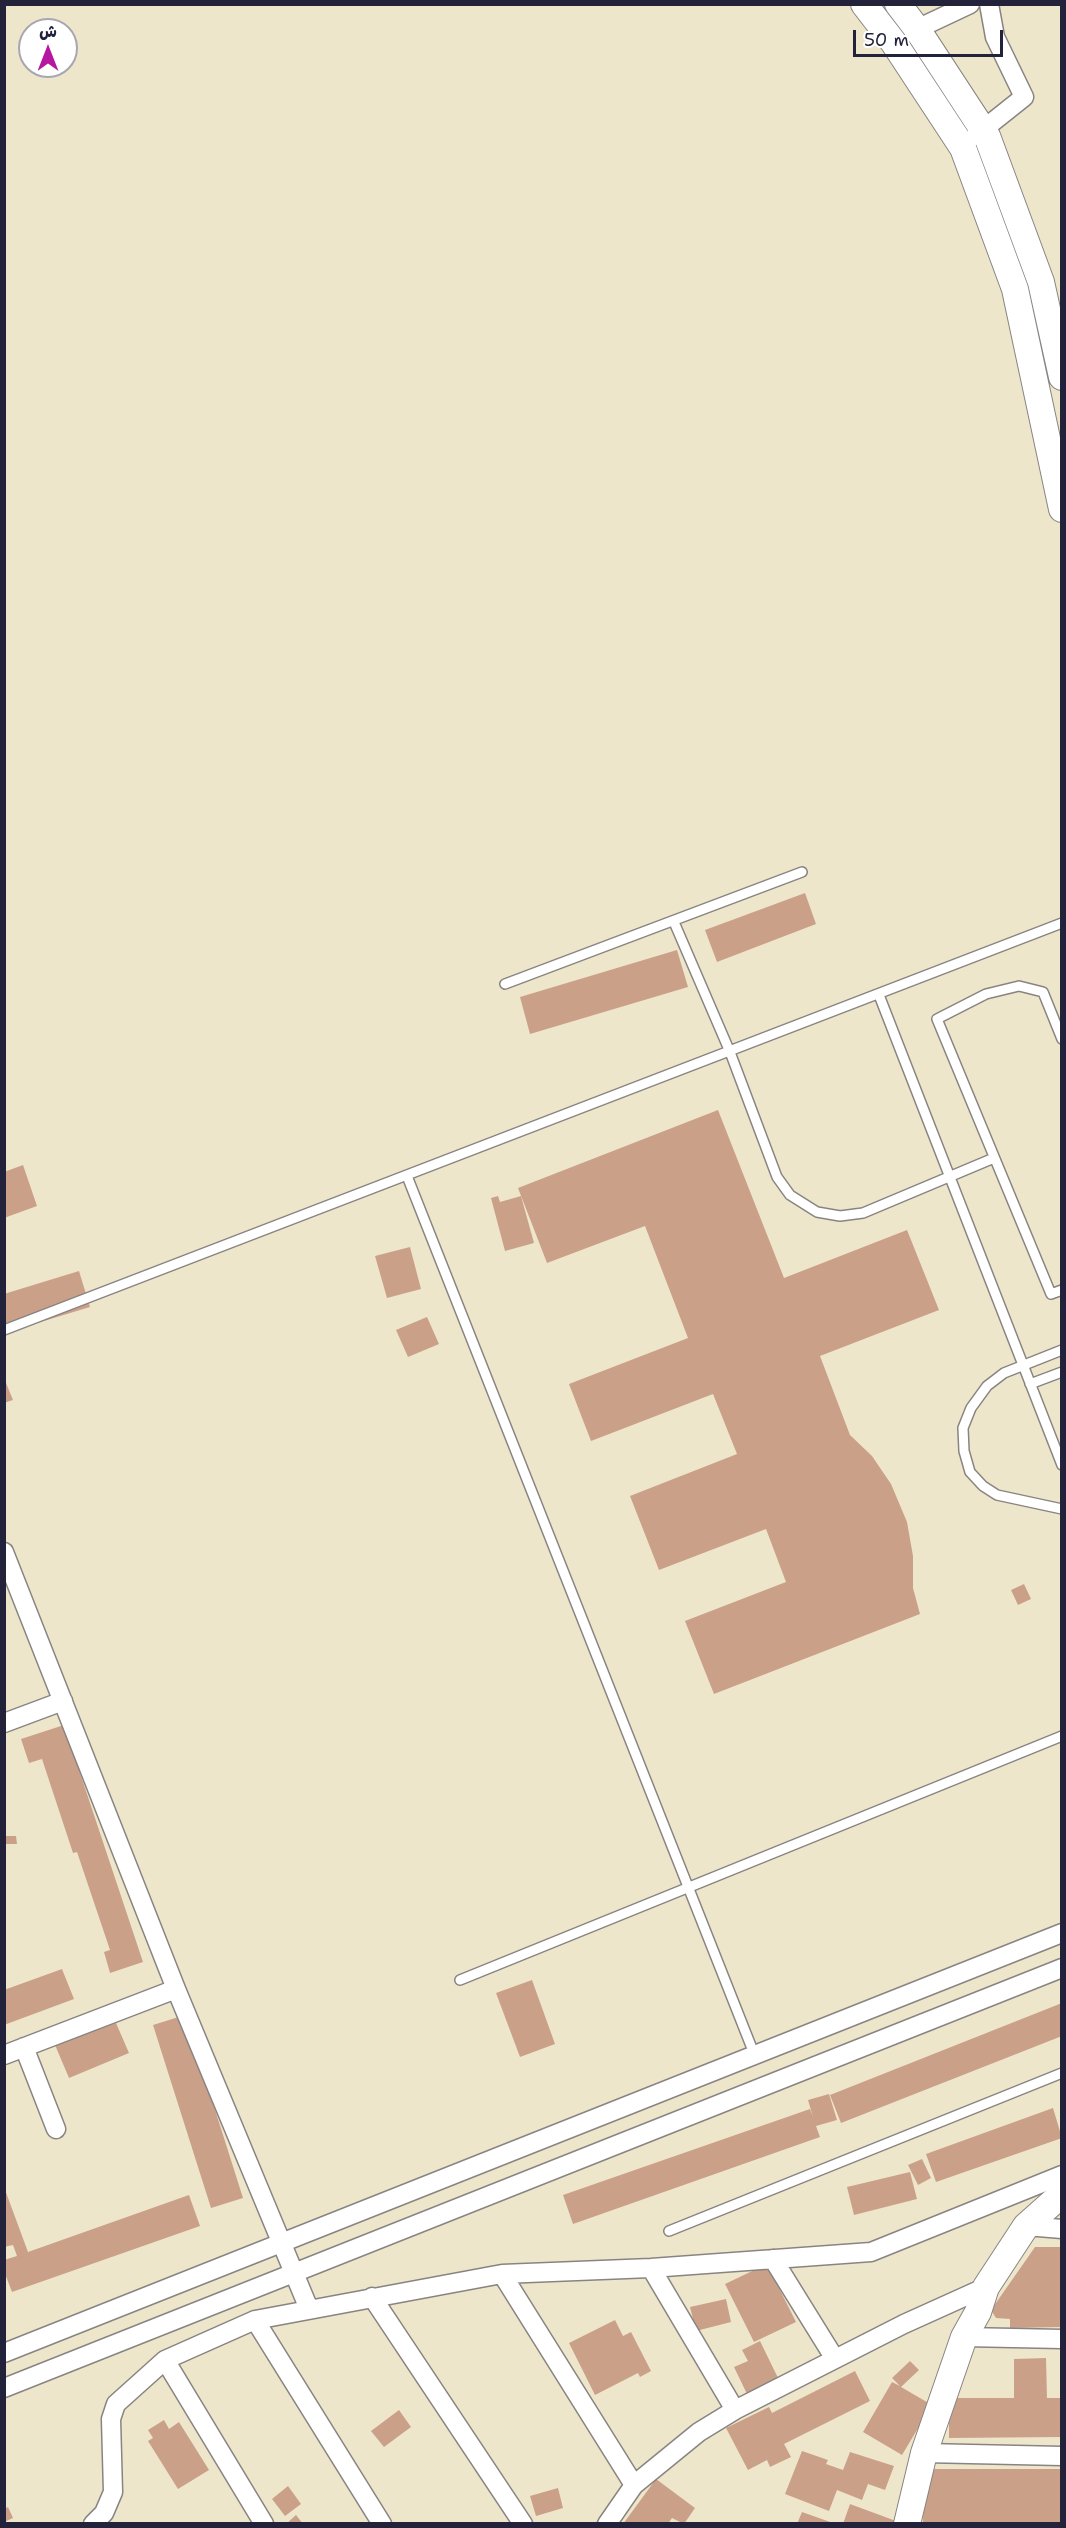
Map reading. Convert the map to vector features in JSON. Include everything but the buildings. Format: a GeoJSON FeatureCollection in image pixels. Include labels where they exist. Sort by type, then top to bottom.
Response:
{"type":"FeatureCollection","features":[{"type":"Feature","properties":{"kind":"main road"},"geometry":{"type":"LineString","coordinates":[[864,4],[894,43],[963,148],[1015,289],[1062,509]]}},
{"type":"Feature","properties":{"kind":"main road"},"geometry":{"type":"LineString","coordinates":[[898,4],[917,28],[983,129],[1041,282],[1062,377]]}},
{"type":"Feature","properties":{"kind":"main road"},"geometry":{"type":"LineString","coordinates":[[907,2523],[924,2453],[964,2337],[978,2312],[986,2287],[1026,2226],[1062,2194]]}},
{"type":"Feature","properties":{"kind":"street"},"geometry":{"type":"LineString","coordinates":[[917,28],[970,4]]}},
{"type":"Feature","properties":{"kind":"street"},"geometry":{"type":"LineString","coordinates":[[963,148],[1024,97],[995,37],[989,4]]}},
{"type":"Feature","properties":{"kind":"street"},"geometry":{"type":"LineString","coordinates":[[4,1552],[176,1989],[280,2244],[309,2309]]}},
{"type":"Feature","properties":{"kind":"street"},"geometry":{"type":"LineString","coordinates":[[4,1723],[63,1701]]}},
{"type":"Feature","properties":{"kind":"street"},"geometry":{"type":"LineString","coordinates":[[4,2353],[1062,1933]]}},
{"type":"Feature","properties":{"kind":"street"},"geometry":{"type":"LineString","coordinates":[[4,2388],[1062,1968]]}},
{"type":"Feature","properties":{"kind":"street"},"geometry":{"type":"LineString","coordinates":[[4,2055],[176,1989]]}},
{"type":"Feature","properties":{"kind":"street"},"geometry":{"type":"LineString","coordinates":[[24,2047],[56,2128]]}},
{"type":"Feature","properties":{"kind":"street"},"geometry":{"type":"LineString","coordinates":[[93,2523],[104,2513],[113,2492],[111,2419],[116,2404],[165,2360],[255,2320],[502,2274],[651,2268],[871,2252],[1062,2175]]}},
{"type":"Feature","properties":{"kind":"street"},"geometry":{"type":"LineString","coordinates":[[1026,2226],[1062,2229]]}},
{"type":"Feature","properties":{"kind":"street"},"geometry":{"type":"LineString","coordinates":[[773,2259],[835,2359]]}},
{"type":"Feature","properties":{"kind":"street"},"geometry":{"type":"LineString","coordinates":[[651,2268],[735,2410]]}},
{"type":"Feature","properties":{"kind":"street"},"geometry":{"type":"LineString","coordinates":[[502,2274],[634,2485]]}},
{"type":"Feature","properties":{"kind":"street"},"geometry":{"type":"LineString","coordinates":[[607,2523],[634,2485],[699,2432],[735,2410],[904,2324],[986,2287]]}},
{"type":"Feature","properties":{"kind":"street"},"geometry":{"type":"LineString","coordinates":[[372,2297],[523,2523]]}},
{"type":"Feature","properties":{"kind":"street"},"geometry":{"type":"LineString","coordinates":[[255,2320],[382,2523]]}},
{"type":"Feature","properties":{"kind":"street"},"geometry":{"type":"LineString","coordinates":[[964,2337],[1062,2339]]}},
{"type":"Feature","properties":{"kind":"street"},"geometry":{"type":"LineString","coordinates":[[165,2360],[264,2523]]}},
{"type":"Feature","properties":{"kind":"street"},"geometry":{"type":"LineString","coordinates":[[924,2453],[1062,2456]]}},
{"type":"Feature","properties":{"kind":"lane"},"geometry":{"type":"LineString","coordinates":[[505,984],[802,872]]}},
{"type":"Feature","properties":{"kind":"lane"},"geometry":{"type":"LineString","coordinates":[[674,922],[730,1052],[777,1177],[790,1195],[817,1212],[840,1216],[863,1212],[994,1158]]}},
{"type":"Feature","properties":{"kind":"lane"},"geometry":{"type":"LineString","coordinates":[[4,1330],[1062,923]]}},
{"type":"Feature","properties":{"kind":"lane"},"geometry":{"type":"LineString","coordinates":[[1062,1039],[1043,992],[1019,986],[986,994],[937,1019],[1051,1294],[1062,1290]]}},
{"type":"Feature","properties":{"kind":"lane"},"geometry":{"type":"LineString","coordinates":[[879,995],[1062,1465]]}},
{"type":"Feature","properties":{"kind":"lane"},"geometry":{"type":"LineString","coordinates":[[407,1176],[686,1887],[755,2056]]}},
{"type":"Feature","properties":{"kind":"lane"},"geometry":{"type":"LineString","coordinates":[[1062,1350],[1022,1364],[1004,1373],[987,1386],[971,1408],[963,1428],[964,1451],[970,1472],[982,1486],[997,1495],[1062,1509]]}},
{"type":"Feature","properties":{"kind":"lane"},"geometry":{"type":"LineString","coordinates":[[1030,1384],[1062,1372]]}},
{"type":"Feature","properties":{"kind":"lane"},"geometry":{"type":"LineString","coordinates":[[460,1980],[1062,1736]]}},
{"type":"Feature","properties":{"kind":"lane"},"geometry":{"type":"LineString","coordinates":[[669,2231],[1062,2073]]}}]}
